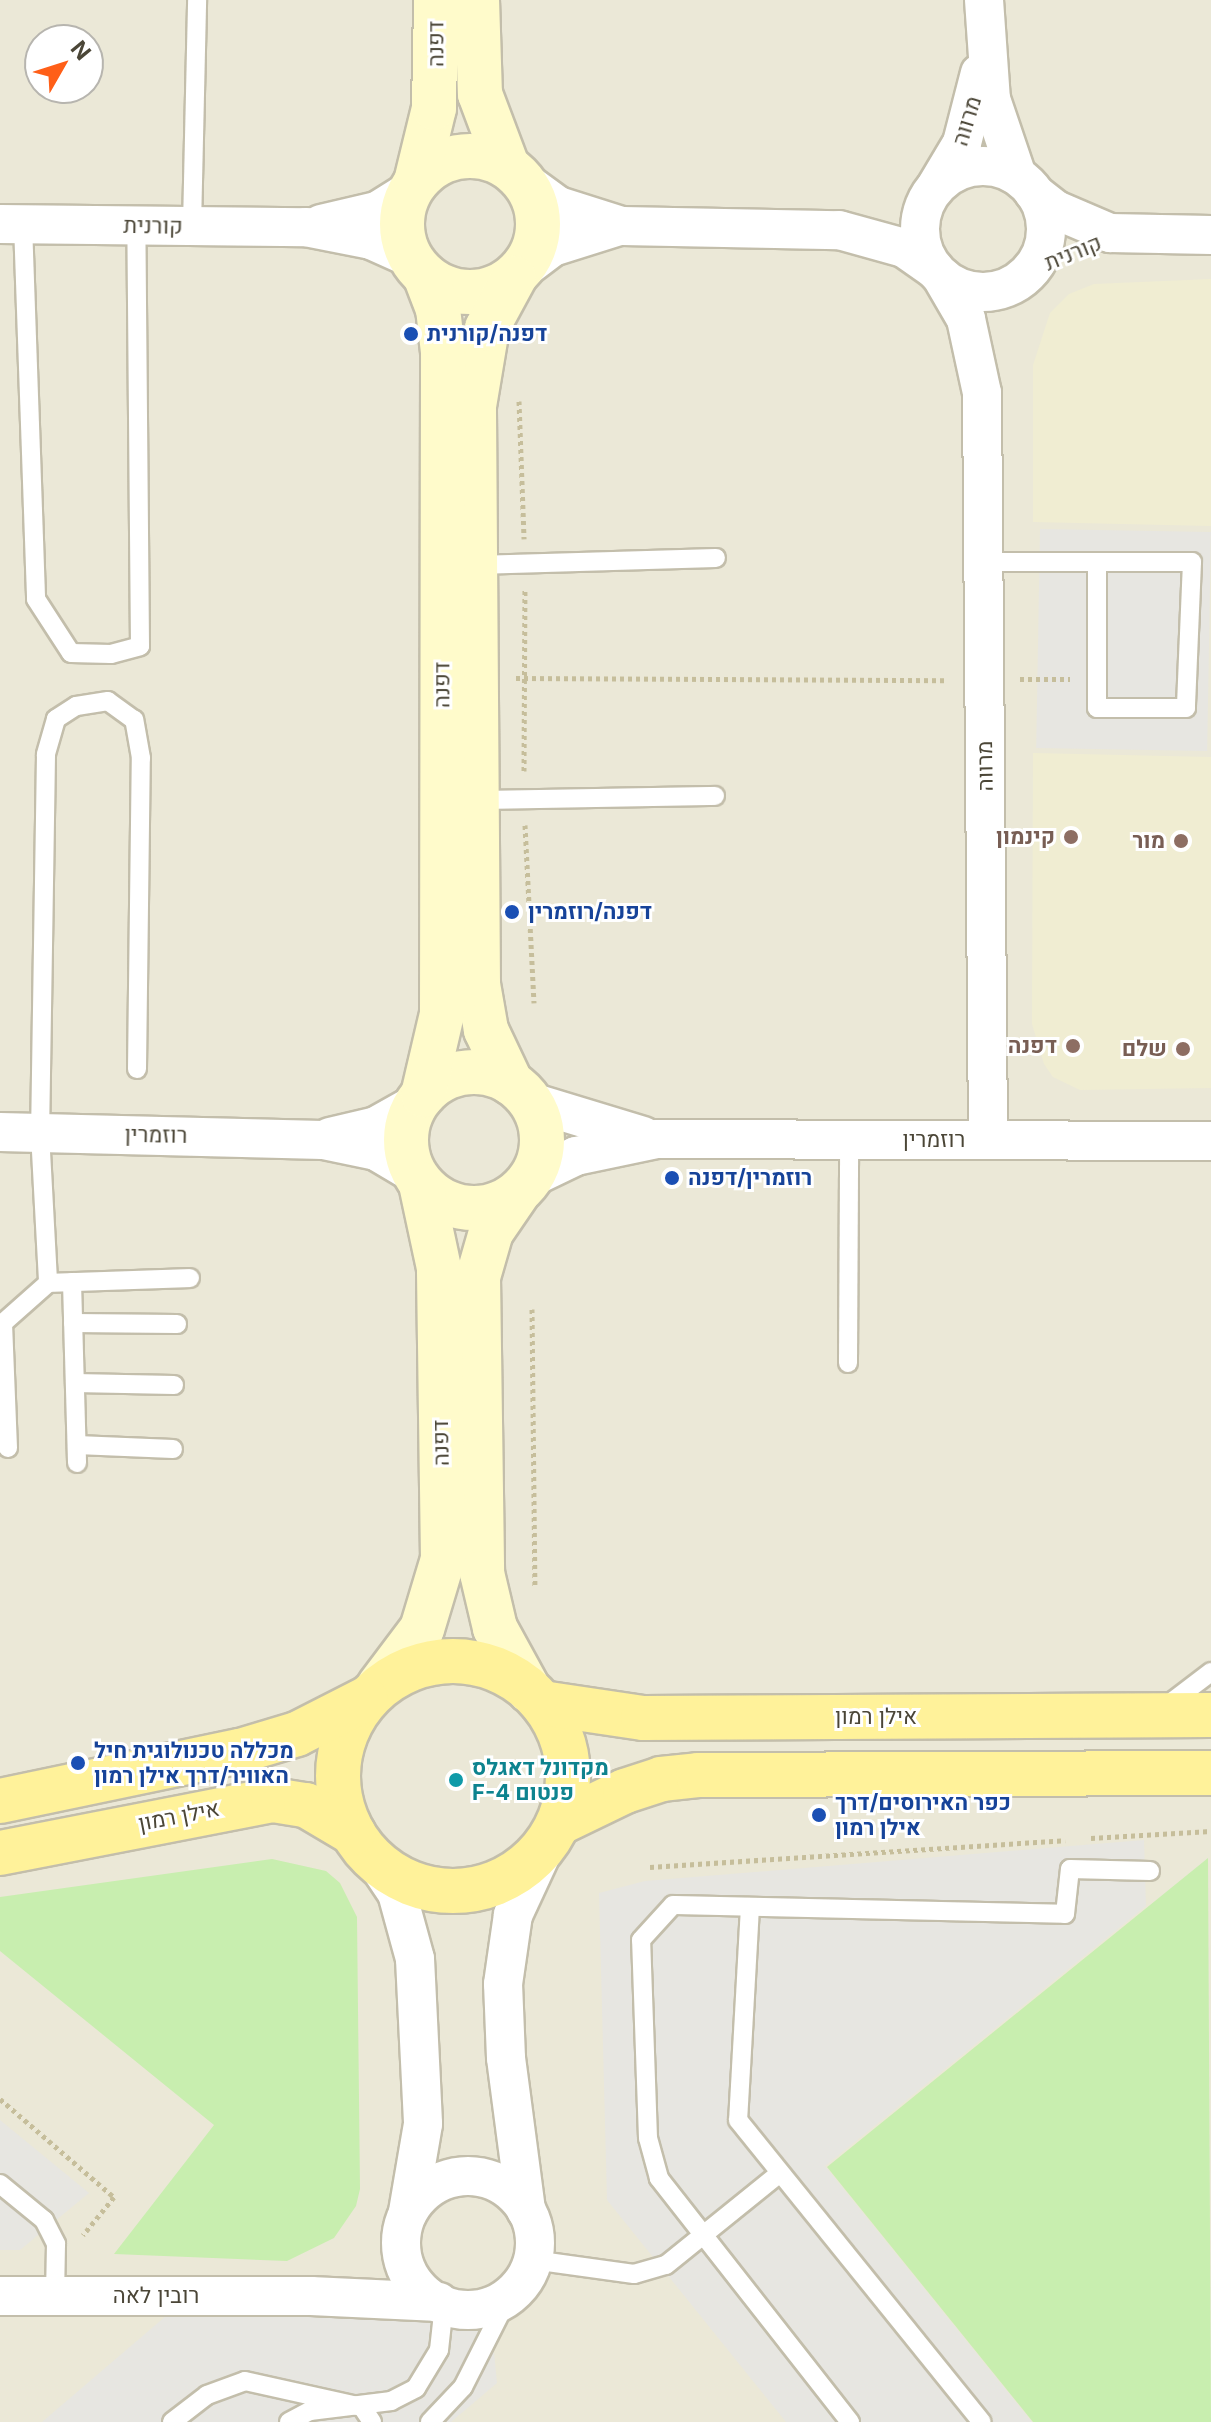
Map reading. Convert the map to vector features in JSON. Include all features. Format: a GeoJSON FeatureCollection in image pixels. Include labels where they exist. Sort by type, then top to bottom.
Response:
{"type":"FeatureCollection","features":[{"type":"Feature","properties":{"kind":"main road"},"geometry":{"type":"LineString","coordinates":[[0,1801],[240,1751],[297,1734],[411,1668],[446,1660],[491,1667],[536,1696],[566,1752],[568,1787],[552,1834]]}},
{"type":"Feature","properties":{"kind":"main road"},"geometry":{"type":"LineString","coordinates":[[373,1692],[347,1729],[338,1764],[340,1799],[364,1847],[421,1887],[473,1890],[506,1879],[552,1834],[625,1791],[661,1779],[698,1775],[1211,1773]]}},
{"type":"Feature","properties":{"kind":"main road","name":"אילן רמון"},"geometry":{"type":"LineString","coordinates":[[536,1696],[643,1718],[1211,1715]]}},
{"type":"Feature","properties":{"kind":"main road","name":"אילן רמון"},"geometry":{"type":"LineString","coordinates":[[0,1853],[273,1800],[306,1805],[364,1847]]}},
{"type":"Feature","properties":{"kind":"street","name":"דפנה"},"geometry":{"type":"LineString","coordinates":[[413,186],[434,108],[436,0]]}},
{"type":"Feature","properties":{"kind":"street","name":"דפנה"},"geometry":{"type":"LineString","coordinates":[[477,0],[480,94],[515,174]]}},
{"type":"Feature","properties":{"kind":"street","name":"מרווה"},"geometry":{"type":"LineString","coordinates":[[984,0],[984,50],[996,124],[1026,184]]}},
{"type":"Feature","properties":{"kind":"street","name":"מרווה"},"geometry":{"type":"LineString","coordinates":[[932,191],[967,130],[984,50]]}},
{"type":"Feature","properties":{"kind":"street"},"geometry":{"type":"LineString","coordinates":[[622,226],[552,247],[495,288],[464,292],[418,267],[402,219],[413,186],[439,163],[459,156],[489,158],[515,174],[548,202],[622,226],[839,230],[904,248],[937,273],[976,292],[1021,279],[1046,236],[1045,217],[1026,184],[989,166],[970,167],[897,213],[839,230]]}},
{"type":"Feature","properties":{"kind":"street"},"geometry":{"type":"LineString","coordinates":[[515,174],[537,210],[539,231],[518,274]]}},
{"type":"Feature","properties":{"kind":"street","name":"קורנית"},"geometry":{"type":"LineString","coordinates":[[1026,184],[1073,219],[1120,235]]}},
{"type":"Feature","properties":{"kind":"street","name":"קורנית"},"geometry":{"type":"LineString","coordinates":[[306,227],[377,211],[413,186]]}},
{"type":"Feature","properties":{"kind":"street"},"geometry":{"type":"LineString","coordinates":[[932,191],[920,232],[937,273]]}},
{"type":"Feature","properties":{"kind":"street","name":"קורנית"},"geometry":{"type":"LineString","coordinates":[[11,224],[306,227],[371,240],[418,267]]}},
{"type":"Feature","properties":{"kind":"street","name":"קורנית"},"geometry":{"type":"LineString","coordinates":[[1021,279],[1072,249],[1120,235],[1211,235]]}},
{"type":"Feature","properties":{"kind":"street","name":"דפנה"},"geometry":{"type":"LineString","coordinates":[[418,267],[438,309],[443,408],[442,1014],[420,1099]]}},
{"type":"Feature","properties":{"kind":"street","name":"מרווה"},"geometry":{"type":"LineString","coordinates":[[937,273],[966,319],[982,393]]}},
{"type":"Feature","properties":{"kind":"street","name":"דפנה"},"geometry":{"type":"LineString","coordinates":[[518,274],[491,315],[477,372],[476,678],[478,996],[490,1041],[521,1092]]}},
{"type":"Feature","properties":{"kind":"street","name":"מרווה"},"geometry":{"type":"LineString","coordinates":[[988,1140],[982,393],[996,321],[1021,279]]}},
{"type":"Feature","properties":{"kind":"street"},"geometry":{"type":"LineString","coordinates":[[481,1072],[521,1092],[543,1142],[525,1186],[494,1206],[467,1208],[447,1203],[418,1179],[406,1138],[420,1099],[461,1073],[481,1072]]}},
{"type":"Feature","properties":{"kind":"street","name":"רוזמרין"},"geometry":{"type":"LineString","coordinates":[[521,1092],[592,1124],[657,1139]]}},
{"type":"Feature","properties":{"kind":"street","name":"רוזמרין"},"geometry":{"type":"LineString","coordinates":[[311,1139],[376,1126],[420,1099]]}},
{"type":"Feature","properties":{"kind":"street","name":"רוזמרין"},"geometry":{"type":"LineString","coordinates":[[0,1132],[311,1139],[376,1151],[418,1179]]}},
{"type":"Feature","properties":{"kind":"street","name":"רוזמרין"},"geometry":{"type":"LineString","coordinates":[[525,1186],[576,1156],[657,1139],[1211,1141]]}},
{"type":"Feature","properties":{"kind":"street","name":"דפנה"},"geometry":{"type":"LineString","coordinates":[[373,1692],[422,1629],[443,1559],[439,1279],[418,1179]]}},
{"type":"Feature","properties":{"kind":"street","name":"דפנה"},"geometry":{"type":"LineString","coordinates":[[525,1186],[491,1232],[478,1277],[482,1573],[495,1628],[536,1696]]}},
{"type":"Feature","properties":{"kind":"street"},"geometry":{"type":"LineString","coordinates":[[364,1847],[397,1893],[415,1959],[423,2124],[406,2220],[406,2266],[416,2284],[442,2304],[482,2308],[510,2294],[533,2260],[534,2229],[526,2210],[507,2070],[503,1984],[513,1915],[552,1834]]}},
{"type":"Feature","properties":{"kind":"street"},"geometry":{"type":"LineString","coordinates":[[406,2220],[426,2190],[465,2176],[504,2186],[526,2210]]}},
{"type":"Feature","properties":{"kind":"street","name":"רובין לאה"},"geometry":{"type":"LineString","coordinates":[[311,2296],[348,2286],[370,2273],[388,2255],[406,2220]]}},
{"type":"Feature","properties":{"kind":"street","name":"רובין לאה"},"geometry":{"type":"LineString","coordinates":[[0,2296],[56,2281],[442,2304]]}},
{"type":"Feature","properties":{"kind":"lane"},"geometry":{"type":"LineString","coordinates":[[192,226],[197,0]]}},
{"type":"Feature","properties":{"kind":"lane"},"geometry":{"type":"LineString","coordinates":[[11,224],[36,599],[71,653],[111,654],[140,646],[136,225]]}},
{"type":"Feature","properties":{"kind":"lane"},"geometry":{"type":"LineString","coordinates":[[476,565],[716,558]]}},
{"type":"Feature","properties":{"kind":"lane"},"geometry":{"type":"LineString","coordinates":[[983,562],[1097,562],[1192,562],[1186,708],[1097,708],[1097,562]]}},
{"type":"Feature","properties":{"kind":"lane"},"geometry":{"type":"LineString","coordinates":[[48,1283],[40,1133],[46,755],[56,719],[76,706],[108,701],[134,720],[141,758],[137,1069]]}},
{"type":"Feature","properties":{"kind":"lane"},"geometry":{"type":"LineString","coordinates":[[477,800],[715,796]]}},
{"type":"Feature","properties":{"kind":"lane"},"geometry":{"type":"LineString","coordinates":[[848,1363],[849,1139]]}},
{"type":"Feature","properties":{"kind":"lane"},"geometry":{"type":"LineString","coordinates":[[8,1448],[3,1323],[48,1283],[190,1278]]}},
{"type":"Feature","properties":{"kind":"lane"},"geometry":{"type":"LineString","coordinates":[[72,1282],[77,1454],[173,1449]]}},
{"type":"Feature","properties":{"kind":"lane"},"geometry":{"type":"LineString","coordinates":[[73,1323],[177,1324]]}},
{"type":"Feature","properties":{"kind":"lane"},"geometry":{"type":"LineString","coordinates":[[75,1383],[174,1385]]}},
{"type":"Feature","properties":{"kind":"lane"},"geometry":{"type":"LineString","coordinates":[[1139,1715],[1185,1696],[1211,1672]]}},
{"type":"Feature","properties":{"kind":"lane"},"geometry":{"type":"LineString","coordinates":[[850,2422],[659,2178],[648,2138],[641,1940],[673,1905],[1065,1914],[1070,1869],[1150,1871]]}},
{"type":"Feature","properties":{"kind":"lane"},"geometry":{"type":"LineString","coordinates":[[750,1907],[738,2120],[982,2422]]}},
{"type":"Feature","properties":{"kind":"lane"},"geometry":{"type":"LineString","coordinates":[[533,2260],[634,2274],[666,2265],[780,2173]]}},
{"type":"Feature","properties":{"kind":"lane"},"geometry":{"type":"LineString","coordinates":[[0,2184],[44,2220],[56,2244],[56,2281]]}},
{"type":"Feature","properties":{"kind":"lane"},"geometry":{"type":"LineString","coordinates":[[430,2422],[463,2387],[510,2294]]}},
{"type":"Feature","properties":{"kind":"lane"},"geometry":{"type":"LineString","coordinates":[[289,2422],[310,2411],[367,2414],[404,2396],[425,2378],[439,2350],[442,2304]]}},
{"type":"Feature","properties":{"kind":"lane"},"geometry":{"type":"LineString","coordinates":[[172,2422],[207,2395],[245,2381],[367,2414]]}},
{"type":"Feature","properties":{"kind":"path"},"geometry":{"type":"LineString","coordinates":[[519,395],[525,563],[523,799],[534,1003]]}},
{"type":"Feature","properties":{"kind":"path"},"geometry":{"type":"LineString","coordinates":[[476,678],[984,680]]}},
{"type":"Feature","properties":{"kind":"path"},"geometry":{"type":"LineString","coordinates":[[532,1309],[535,1587]]}},
{"type":"Feature","properties":{"kind":"path"},"geometry":{"type":"LineString","coordinates":[[650,1867],[1211,1831]]}},
{"type":"Feature","properties":{"kind":"path"},"geometry":{"type":"LineString","coordinates":[[0,2099],[114,2197],[56,2281]]}},
{"type":"Feature","properties":{"kind":"shaded area"},"geometry":{"type":"Polygon","coordinates":[[[0,0],[1211,0],[1211,2422],[0,2422],[0,0]]]}},
{"type":"Feature","properties":{"kind":"shaded area"},"geometry":{"type":"Polygon","coordinates":[[[1211,279],[1211,526],[1033,522],[1033,365],[1050,313],[1069,294],[1094,284],[1211,279]]]}},
{"type":"Feature","properties":{"kind":"shaded area"},"geometry":{"type":"Polygon","coordinates":[[[1040,529],[1211,532],[1207,751],[1036,748],[1040,529]]]}},
{"type":"Feature","properties":{"kind":"shaded area"},"geometry":{"type":"Polygon","coordinates":[[[1033,753],[1211,757],[1211,1088],[1080,1090],[1053,1077],[1044,1064],[1032,1024],[1033,753]]]}},
{"type":"Feature","properties":{"kind":"shaded area"},"geometry":{"type":"Polygon","coordinates":[[[1144,1840],[1146,1906],[825,2166],[1032,2422],[786,2422],[607,2200],[599,1893],[645,1881],[1144,1840]]]}},
{"type":"Feature","properties":{"kind":"shaded area"},"geometry":{"type":"Polygon","coordinates":[[[0,2120],[89,2193],[20,2250],[0,2250],[0,2120]]]}},
{"type":"Feature","properties":{"kind":"shaded area"},"geometry":{"type":"Polygon","coordinates":[[[490,2310],[497,2383],[451,2422],[42,2422],[166,2316],[490,2310]]]}},
{"type":"Feature","properties":{"kind":"green space"},"geometry":{"type":"Polygon","coordinates":[[[1208,1858],[1211,2422],[1033,2422],[827,2167],[1208,1858]]]}},
{"type":"Feature","properties":{"kind":"green space"},"geometry":{"type":"Polygon","coordinates":[[[272,1859],[326,1871],[340,1883],[357,1917],[360,2189],[356,2206],[334,2238],[287,2261],[114,2254],[214,2125],[0,1951],[0,1897],[272,1859]]]}},
{"type":"Feature","properties":{"kind":"place","name":"דפנה/קורנית"},"geometry":{"type":"Point","coordinates":[411,334]}},
{"type":"Feature","properties":{"kind":"place","name":"קינמון"},"geometry":{"type":"Point","coordinates":[1071,837]}},
{"type":"Feature","properties":{"kind":"place","name":"מור"},"geometry":{"type":"Point","coordinates":[1181,841]}},
{"type":"Feature","properties":{"kind":"place","name":"דפנה/רוזמרין"},"geometry":{"type":"Point","coordinates":[512,912]}},
{"type":"Feature","properties":{"kind":"place","name":"דפנה"},"geometry":{"type":"Point","coordinates":[1073,1046]}},
{"type":"Feature","properties":{"kind":"place","name":"שלם"},"geometry":{"type":"Point","coordinates":[1183,1049]}},
{"type":"Feature","properties":{"kind":"place","name":"רוזמרין/דפנה"},"geometry":{"type":"Point","coordinates":[672,1178]}},
{"type":"Feature","properties":{"kind":"place","name":"מכללה טכנולוגית חיל האוויר/דרך אילן רמון"},"geometry":{"type":"Point","coordinates":[78,1763]}},
{"type":"Feature","properties":{"kind":"place","name":"מקדונל דאגלס F-4 פנטום"},"geometry":{"type":"Point","coordinates":[456,1780]}},
{"type":"Feature","properties":{"kind":"place","name":"כפר האירוסים/דרך אילן רמון"},"geometry":{"type":"Point","coordinates":[819,1815]}}]}
